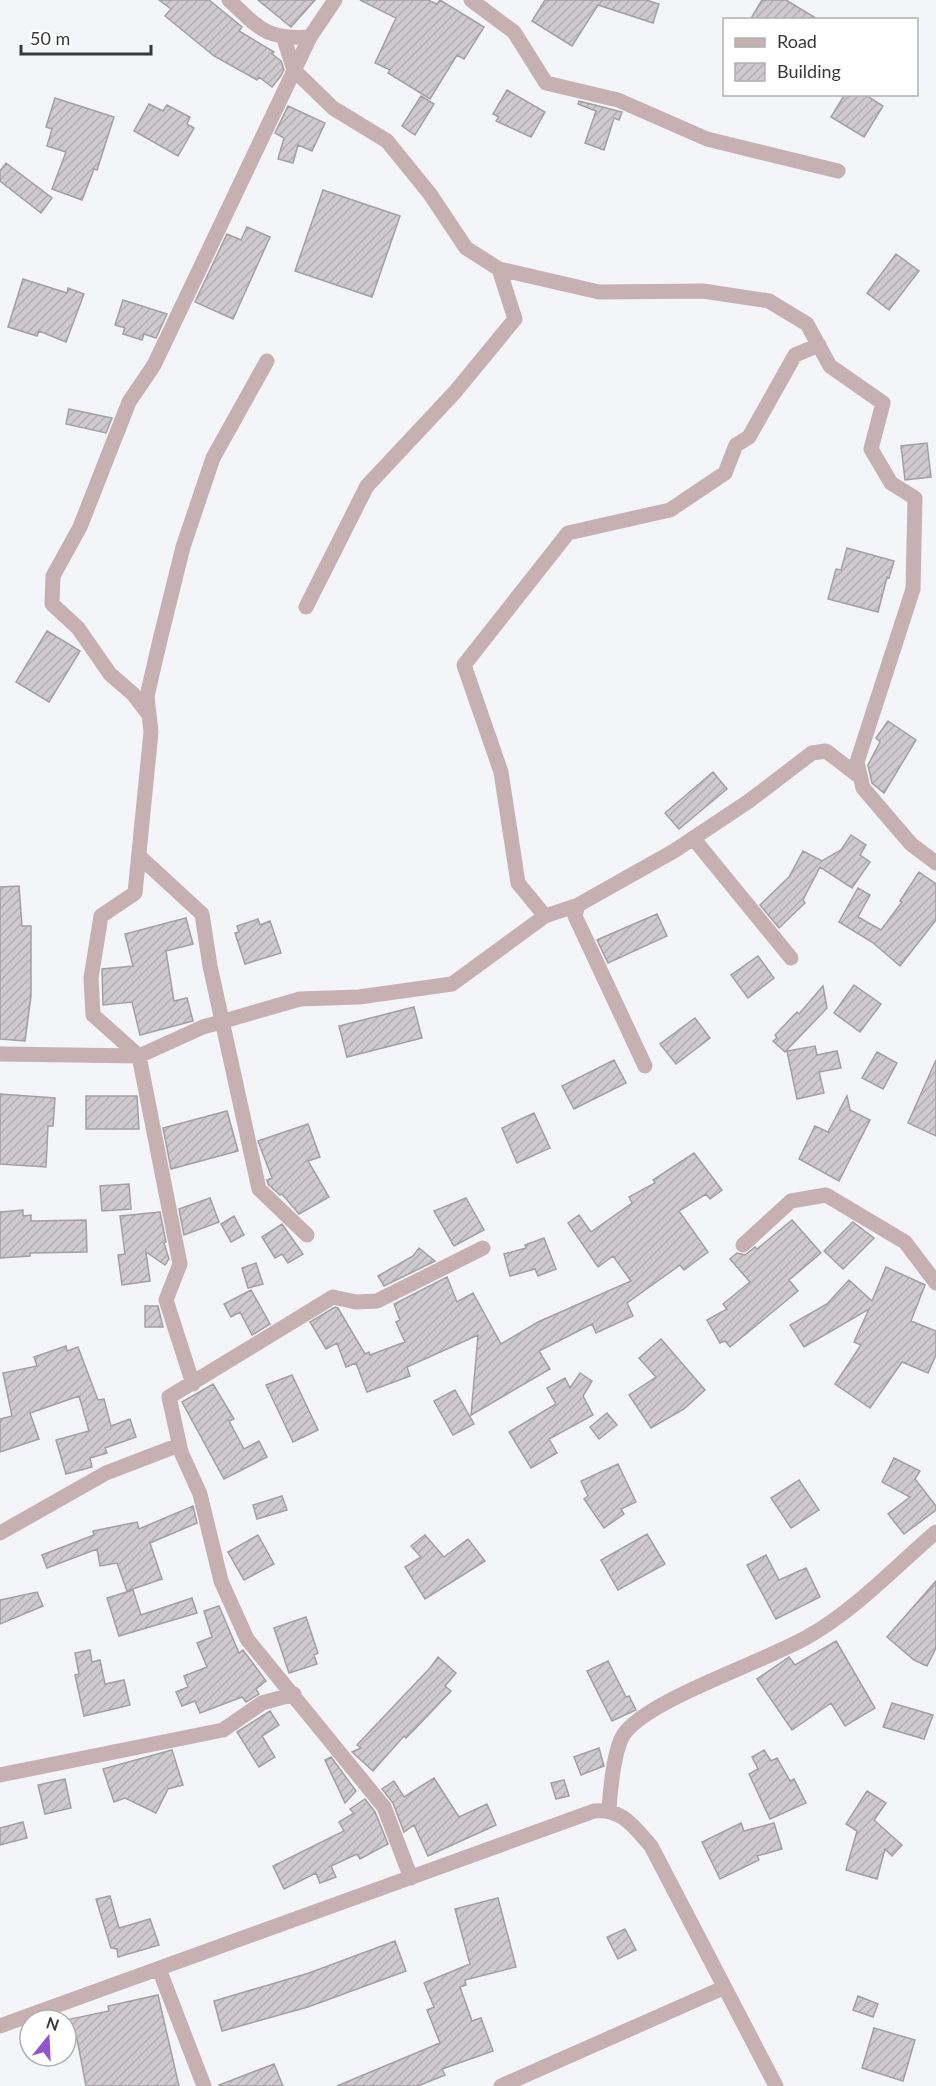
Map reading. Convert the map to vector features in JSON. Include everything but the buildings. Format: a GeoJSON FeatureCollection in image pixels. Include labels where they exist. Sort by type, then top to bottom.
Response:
{"type":"FeatureCollection","features":[{"type":"Feature","properties":{"kind":"street"},"geometry":{"type":"LineString","coordinates":[[229,0],[259,28],[284,39],[310,37]]}},
{"type":"Feature","properties":{"kind":"street"},"geometry":{"type":"LineString","coordinates":[[149,715],[133,694],[110,674],[78,628],[52,604],[53,576],[80,527],[129,402],[154,365],[310,37],[335,0]]}},
{"type":"Feature","properties":{"kind":"street"},"geometry":{"type":"LineString","coordinates":[[471,0],[514,32],[546,83],[618,100],[707,139],[838,171]]}},
{"type":"Feature","properties":{"kind":"street"},"geometry":{"type":"LineString","coordinates":[[284,39],[294,70],[333,108],[387,141],[430,194],[466,248],[499,269],[599,292],[703,291],[769,301],[807,324],[830,366],[883,403],[871,449],[891,483],[915,498],[913,589],[857,762],[863,788],[911,844],[936,863]]}},
{"type":"Feature","properties":{"kind":"street"},"geometry":{"type":"LineString","coordinates":[[306,608],[367,486],[455,392],[515,319],[499,269]]}},
{"type":"Feature","properties":{"kind":"street"},"geometry":{"type":"LineString","coordinates":[[545,916],[518,883],[501,772],[464,665],[568,533],[670,510],[725,473],[736,445],[749,437],[795,355],[819,345]]}},
{"type":"Feature","properties":{"kind":"street"},"geometry":{"type":"LineString","coordinates":[[193,1384],[165,1300],[180,1264],[139,1056],[93,1015],[91,978],[101,916],[135,893],[151,732],[147,696],[183,548],[213,458],[267,361]]}},
{"type":"Feature","properties":{"kind":"street"},"geometry":{"type":"LineString","coordinates":[[0,1054],[139,1056],[222,1021],[300,999],[359,997],[452,984],[545,916],[578,905],[693,838],[749,801],[812,753],[826,751],[860,777]]}},
{"type":"Feature","properties":{"kind":"street"},"geometry":{"type":"LineString","coordinates":[[693,838],[791,958]]}},
{"type":"Feature","properties":{"kind":"street"},"geometry":{"type":"LineString","coordinates":[[139,856],[202,914],[222,1021],[259,1189],[307,1235]]}},
{"type":"Feature","properties":{"kind":"street"},"geometry":{"type":"LineString","coordinates":[[578,905],[575,916],[645,1066]]}},
{"type":"Feature","properties":{"kind":"street"},"geometry":{"type":"LineString","coordinates":[[743,1245],[791,1201],[826,1196],[904,1242],[936,1283]]}},
{"type":"Feature","properties":{"kind":"street"},"geometry":{"type":"LineString","coordinates":[[411,1878],[384,1808],[294,1694],[256,1653],[247,1639],[221,1581],[200,1494],[179,1445],[169,1397],[333,1297],[356,1302],[377,1301],[483,1248]]}},
{"type":"Feature","properties":{"kind":"street"},"geometry":{"type":"LineString","coordinates":[[0,1533],[106,1473],[179,1445]]}},
{"type":"Feature","properties":{"kind":"street"},"geometry":{"type":"LineString","coordinates":[[609,1810],[612,1775],[624,1734],[652,1710],[816,1632],[839,1617],[936,1532]]}},
{"type":"Feature","properties":{"kind":"street"},"geometry":{"type":"LineString","coordinates":[[0,1775],[223,1730],[262,1703],[294,1694]]}},
{"type":"Feature","properties":{"kind":"street"},"geometry":{"type":"LineString","coordinates":[[0,2026],[594,1811],[609,1810],[626,1818],[651,1846],[776,2086]]}},
{"type":"Feature","properties":{"kind":"street"},"geometry":{"type":"LineString","coordinates":[[159,1969],[204,2086]]}},
{"type":"Feature","properties":{"kind":"street"},"geometry":{"type":"LineString","coordinates":[[501,2086],[723,1988]]}}]}
